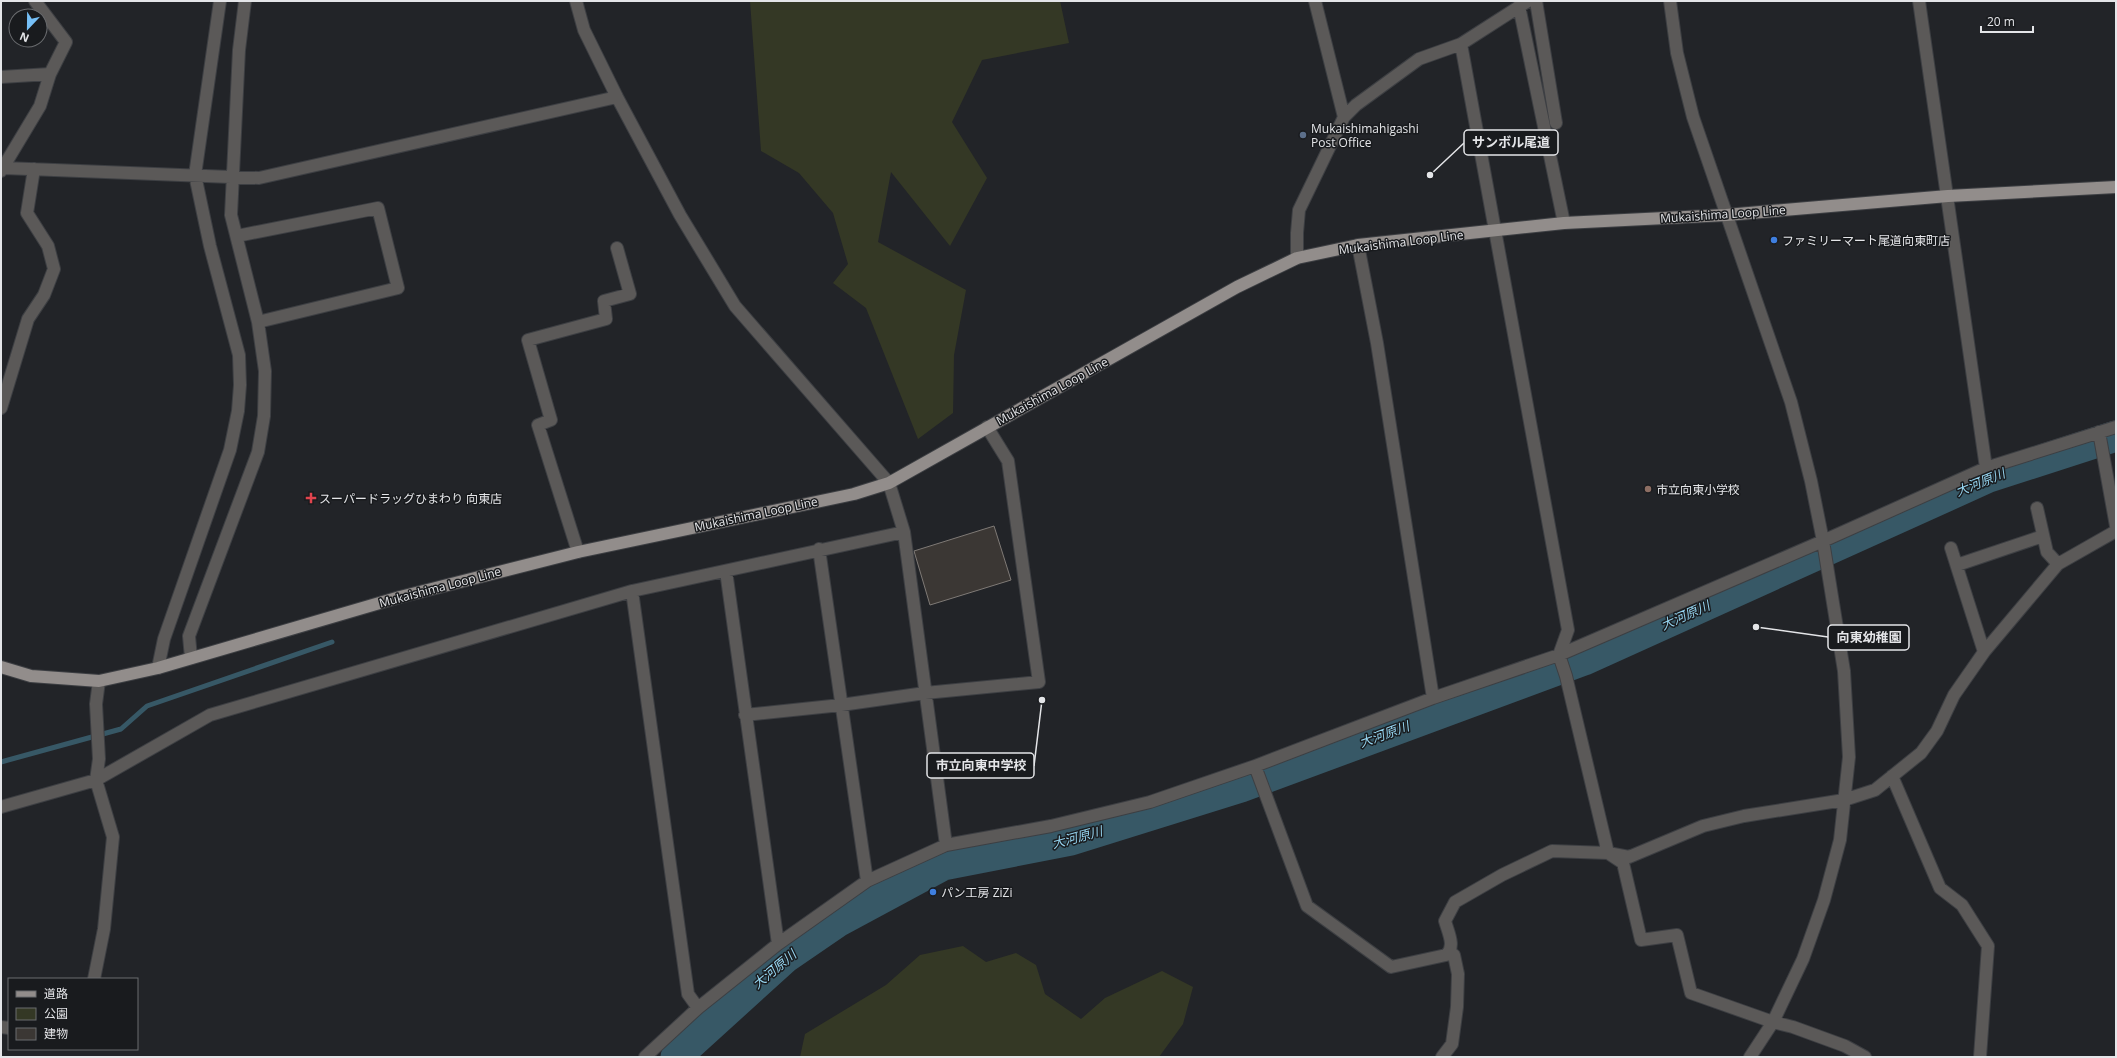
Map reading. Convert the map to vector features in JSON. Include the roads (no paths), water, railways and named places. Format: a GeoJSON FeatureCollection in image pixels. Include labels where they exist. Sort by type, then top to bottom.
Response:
{"type":"FeatureCollection","features":[{"type":"Feature","properties":{"kind":"main road","name":"Mukaishima Loop Line"},"geometry":{"type":"LineString","coordinates":[[1,667],[31,676],[99,681],[158,668],[400,597],[578,552],[854,494],[889,483],[1237,287],[1297,258],[1358,245],[1564,223],[1726,215],[1948,196],[2116,187]]}},
{"type":"Feature","properties":{"kind":"street"},"geometry":{"type":"LineString","coordinates":[[3,169],[40,106],[50,74],[66,42],[35,1]]}},
{"type":"Feature","properties":{"kind":"street"},"geometry":{"type":"LineString","coordinates":[[158,668],[164,639],[230,450],[238,411],[239,355],[210,246],[196,175],[220,1]]}},
{"type":"Feature","properties":{"kind":"street"},"geometry":{"type":"LineString","coordinates":[[191,658],[189,636],[258,452],[264,416],[265,371],[258,322],[231,214],[239,50],[245,1]]}},
{"type":"Feature","properties":{"kind":"street"},"geometry":{"type":"LineString","coordinates":[[576,1],[584,30],[617,96],[680,215],[735,306],[889,483],[904,532],[924,693],[946,845]]}},
{"type":"Feature","properties":{"kind":"street"},"geometry":{"type":"LineString","coordinates":[[1315,1],[1344,117]]}},
{"type":"Feature","properties":{"kind":"street"},"geometry":{"type":"LineString","coordinates":[[1536,1],[1556,123]]}},
{"type":"Feature","properties":{"kind":"street"},"geometry":{"type":"LineString","coordinates":[[1670,1],[1678,53],[1693,118],[1791,402],[1811,481],[1823,541],[1844,671],[1849,757],[1840,840],[1824,900],[1803,959],[1773,1022],[1750,1057]]}},
{"type":"Feature","properties":{"kind":"street"},"geometry":{"type":"LineString","coordinates":[[1919,1],[1986,468]]}},
{"type":"Feature","properties":{"kind":"street"},"geometry":{"type":"LineString","coordinates":[[1297,258],[1297,233],[1300,210],[1344,117],[1356,105],[1419,59],[1461,44],[1523,4],[1564,223]]}},
{"type":"Feature","properties":{"kind":"street"},"geometry":{"type":"LineString","coordinates":[[1461,44],[1568,630],[1561,659],[1608,853],[1623,863],[1641,940],[1677,935],[1691,993],[1838,1043],[1865,1057]]}},
{"type":"Feature","properties":{"kind":"street"},"geometry":{"type":"LineString","coordinates":[[1,77],[50,74]]}},
{"type":"Feature","properties":{"kind":"street"},"geometry":{"type":"LineString","coordinates":[[3,169],[259,178],[617,96]]}},
{"type":"Feature","properties":{"kind":"street"},"geometry":{"type":"LineString","coordinates":[[1,408],[28,319],[44,295],[54,269],[48,246],[27,213],[34,169]]}},
{"type":"Feature","properties":{"kind":"street"},"geometry":{"type":"LineString","coordinates":[[236,236],[378,208],[398,288],[258,322]]}},
{"type":"Feature","properties":{"kind":"street"},"geometry":{"type":"LineString","coordinates":[[1358,245],[1377,343],[1433,698]]}},
{"type":"Feature","properties":{"kind":"street"},"geometry":{"type":"LineString","coordinates":[[578,552],[538,425],[551,420],[528,340],[606,319],[604,301],[630,294],[617,248]]}},
{"type":"Feature","properties":{"kind":"street"},"geometry":{"type":"LineString","coordinates":[[745,715],[841,705],[924,693],[1039,682],[1008,461],[987,427]]}},
{"type":"Feature","properties":{"kind":"street"},"geometry":{"type":"LineString","coordinates":[[645,1057],[698,1008],[778,944],[867,881],[946,845],[1051,826],[1150,802],[1255,766],[1433,698],[1561,659],[1986,468],[2116,427]]}},
{"type":"Feature","properties":{"kind":"street"},"geometry":{"type":"LineString","coordinates":[[2099,432],[2116,526]]}},
{"type":"Feature","properties":{"kind":"street"},"geometry":{"type":"LineString","coordinates":[[2037,508],[2047,552],[2058,564]]}},
{"type":"Feature","properties":{"kind":"street"},"geometry":{"type":"LineString","coordinates":[[1255,766],[1307,906],[1391,967],[1446,955],[1450,952],[1451,946],[1445,921],[1455,902],[1502,875],[1552,851],[1608,853],[1629,857],[1702,826],[1744,816],[1844,800],[1875,790],[1921,753],[1937,731],[1954,695],[1984,652],[2058,564],[2116,531]]}},
{"type":"Feature","properties":{"kind":"street"},"geometry":{"type":"LineString","coordinates":[[1,807],[96,780],[210,714],[632,591],[904,532]]}},
{"type":"Feature","properties":{"kind":"street"},"geometry":{"type":"LineString","coordinates":[[1957,565],[2044,536]]}},
{"type":"Feature","properties":{"kind":"street"},"geometry":{"type":"LineString","coordinates":[[1951,548],[1984,652]]}},
{"type":"Feature","properties":{"kind":"street"},"geometry":{"type":"LineString","coordinates":[[819,550],[867,881]]}},
{"type":"Feature","properties":{"kind":"street"},"geometry":{"type":"LineString","coordinates":[[726,571],[778,944]]}},
{"type":"Feature","properties":{"kind":"street"},"geometry":{"type":"LineString","coordinates":[[632,591],[688,994],[698,1008]]}},
{"type":"Feature","properties":{"kind":"street"},"geometry":{"type":"LineString","coordinates":[[94,978],[104,929],[113,837],[96,780],[99,759],[96,704],[99,681]]}},
{"type":"Feature","properties":{"kind":"street"},"geometry":{"type":"LineString","coordinates":[[1892,776],[1940,888],[1962,905],[1988,946],[1980,1057]]}},
{"type":"Feature","properties":{"kind":"street"},"geometry":{"type":"LineString","coordinates":[[1442,1057],[1452,1044],[1457,1007],[1458,974],[1454,955],[1450,952]]}},
{"type":"Feature","properties":{"kind":"waterway","name":"大河原川"},"geometry":{"type":"LineString","coordinates":[[676,1057],[785,958],[839,921],[943,865],[1071,840],[1241,787],[1584,660],[1989,477],[2116,436]]}},
{"type":"Feature","properties":{"kind":"waterway"},"geometry":{"type":"LineString","coordinates":[[1,762],[121,729],[147,706],[332,642]]}},
{"type":"Feature","properties":{"kind":"place","name":"Mukaishimahigashi Post Office"},"geometry":{"type":"Point","coordinates":[1303,135]}},
{"type":"Feature","properties":{"kind":"place","name":"サンボル尾道"},"geometry":{"type":"Point","coordinates":[1430,175]}},
{"type":"Feature","properties":{"kind":"place","name":"ファミリーマート尾道向東町店"},"geometry":{"type":"Point","coordinates":[1774,240]}},
{"type":"Feature","properties":{"kind":"place","name":"市立向東小学校"},"geometry":{"type":"Point","coordinates":[1648,489]}},
{"type":"Feature","properties":{"kind":"place","name":"スーパードラッグひまわり 向東店"},"geometry":{"type":"Point","coordinates":[311,498]}},
{"type":"Feature","properties":{"kind":"place","name":"向東幼稚園"},"geometry":{"type":"Point","coordinates":[1756,627]}},
{"type":"Feature","properties":{"kind":"place","name":"市立向東中学校"},"geometry":{"type":"Point","coordinates":[1042,700]}},
{"type":"Feature","properties":{"kind":"place","name":"パン工房 ZiZi"},"geometry":{"type":"Point","coordinates":[933,892]}}]}
